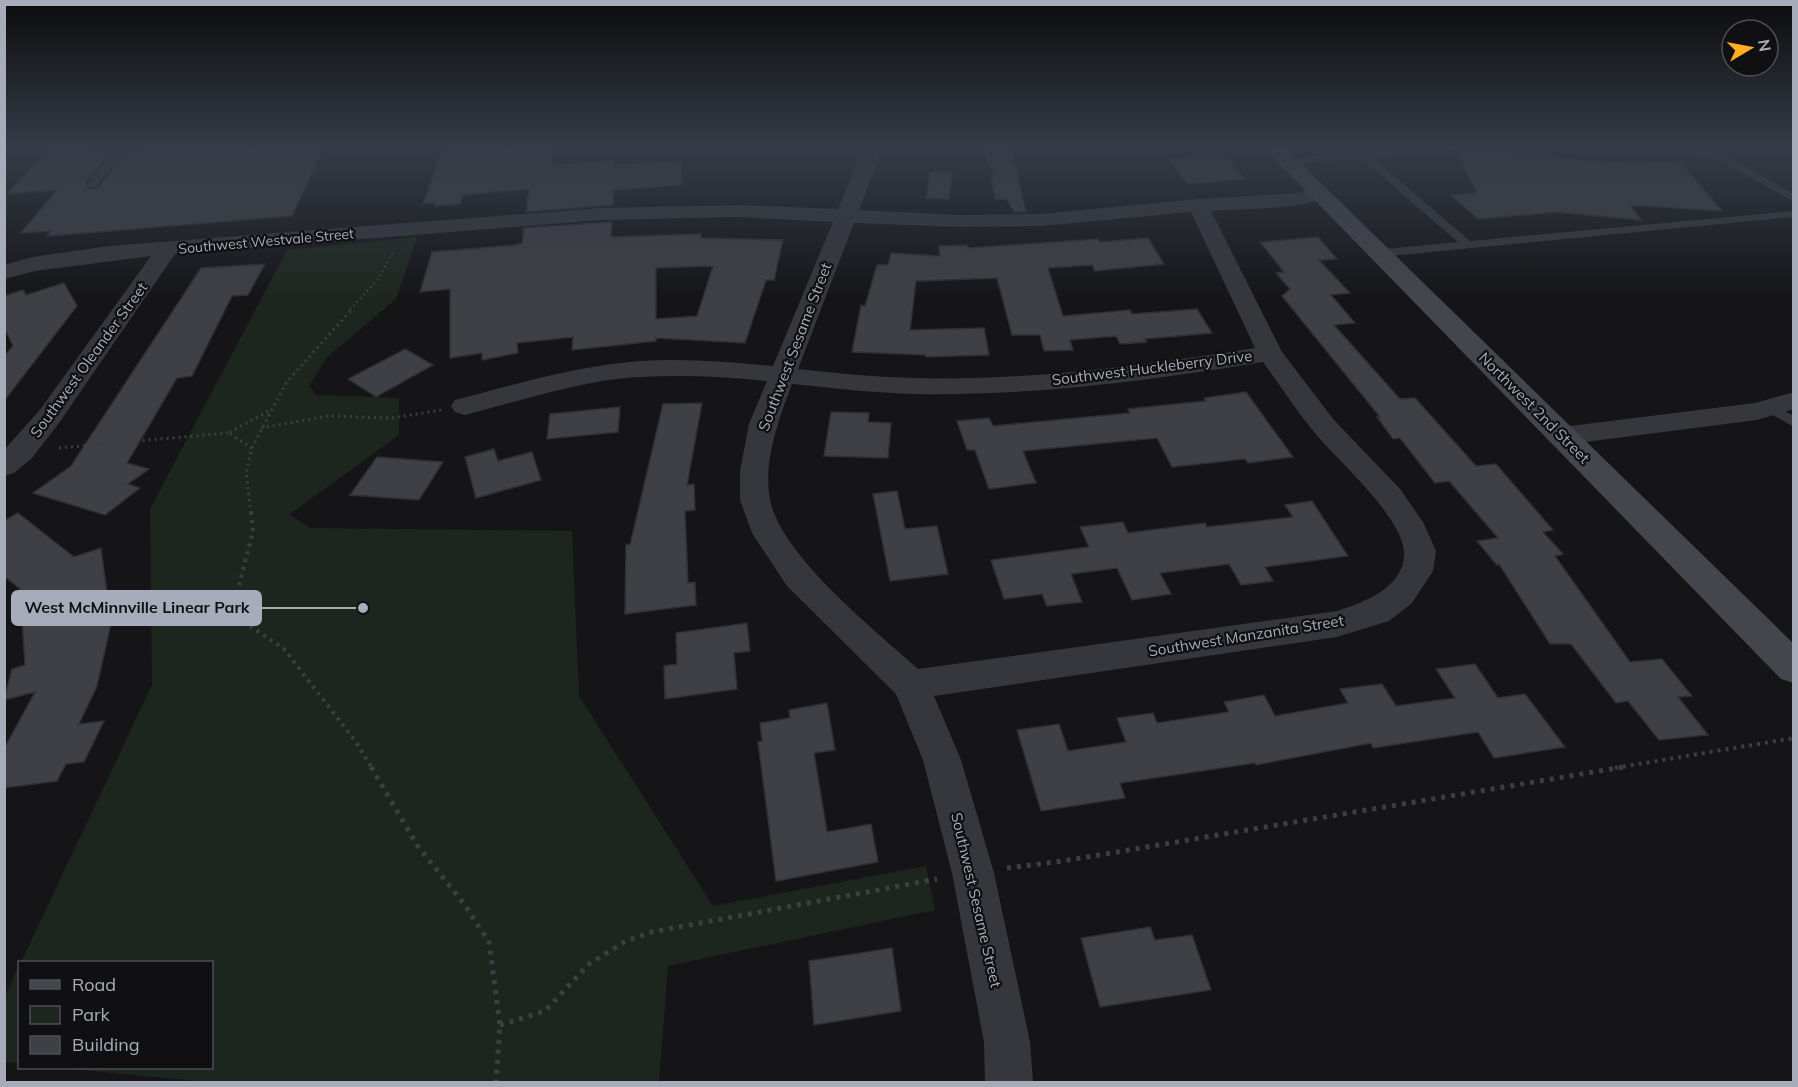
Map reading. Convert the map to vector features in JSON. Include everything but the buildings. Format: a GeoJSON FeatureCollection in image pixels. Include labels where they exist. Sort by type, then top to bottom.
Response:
{"type":"FeatureCollection","features":[{"type":"Feature","properties":{"kind":"main road","name":"Northwest 2nd Street"},"geometry":{"type":"LineString","coordinates":[[1325,199],[1794,668]]}},
{"type":"Feature","properties":{"kind":"street","name":"Southwest Sesame Street"},"geometry":{"type":"LineString","coordinates":[[852,199],[763,424],[755,471],[755,500],[768,533],[798,577],[911,685],[942,760],[973,873],[1007,1042],[1009,1083]]}},
{"type":"Feature","properties":{"kind":"street","name":"Southwest Westvale Street"},"geometry":{"type":"LineString","coordinates":[[4,272],[70,258],[401,230],[666,211],[740,211],[961,221],[1041,220],[1198,205],[1302,199]]}},
{"type":"Feature","properties":{"kind":"street","name":"Southwest Manzanita Street"},"geometry":{"type":"LineString","coordinates":[[911,685],[1337,624],[1377,612],[1400,594],[1417,571],[1420,551],[1408,522],[1389,496],[1324,426],[1270,353],[1198,205]]}},
{"type":"Feature","properties":{"kind":"street","name":"Southwest Oleander Street"},"geometry":{"type":"LineString","coordinates":[[13,459],[49,417],[168,249]]}},
{"type":"Feature","properties":{"kind":"street","name":"Southwest Huckleberry Drive"},"geometry":{"type":"LineString","coordinates":[[465,406],[557,381],[606,373],[665,368],[718,370],[912,386],[1005,385],[1098,378],[1270,353]]}},
{"type":"Feature","properties":{"kind":"street"},"geometry":{"type":"LineString","coordinates":[[1562,436],[1786,411]]}},
{"type":"Feature","properties":{"kind":"lane"},"geometry":{"type":"LineString","coordinates":[[1414,199],[1467,245]]}},
{"type":"Feature","properties":{"kind":"lane"},"geometry":{"type":"LineString","coordinates":[[1379,253],[1792,215]]}},
{"type":"Feature","properties":{"kind":"path"},"geometry":{"type":"LineString","coordinates":[[401,230],[391,258],[379,278],[286,383],[269,411],[252,448],[246,472],[253,531],[236,597],[247,624],[284,649],[356,742],[417,845],[464,904],[489,942],[500,1025],[496,1083]]}},
{"type":"Feature","properties":{"kind":"path"},"geometry":{"type":"LineString","coordinates":[[261,428],[328,416],[392,418],[465,406]]}},
{"type":"Feature","properties":{"kind":"path"},"geometry":{"type":"LineString","coordinates":[[13,459],[228,433],[269,411]]}},
{"type":"Feature","properties":{"kind":"path"},"geometry":{"type":"LineString","coordinates":[[228,433],[252,448]]}},
{"type":"Feature","properties":{"kind":"path"},"geometry":{"type":"LineString","coordinates":[[500,1025],[545,1011],[589,964],[626,941],[652,933],[973,873],[1063,861],[1794,738]]}},
{"type":"Feature","properties":{"kind":"green space"},"geometry":{"type":"Polygon","coordinates":[[[417,237],[396,299],[326,358],[309,386],[316,395],[399,398],[399,435],[290,514],[310,528],[572,531],[579,696],[713,906],[926,866],[935,910],[668,966],[659,1082],[207,1082],[71,1069],[213,1069],[213,961],[21,961],[152,685],[150,509],[287,250],[417,237]]]}},
{"type":"Feature","properties":{"kind":"green space"},"geometry":{"type":"Polygon","coordinates":[[[18,967],[18,1063],[4,1062],[5,997],[18,967]]]}},
{"type":"Feature","properties":{"kind":"place","name":"West McMinnville Linear Park"},"geometry":{"type":"Point","coordinates":[363,608]}}]}
